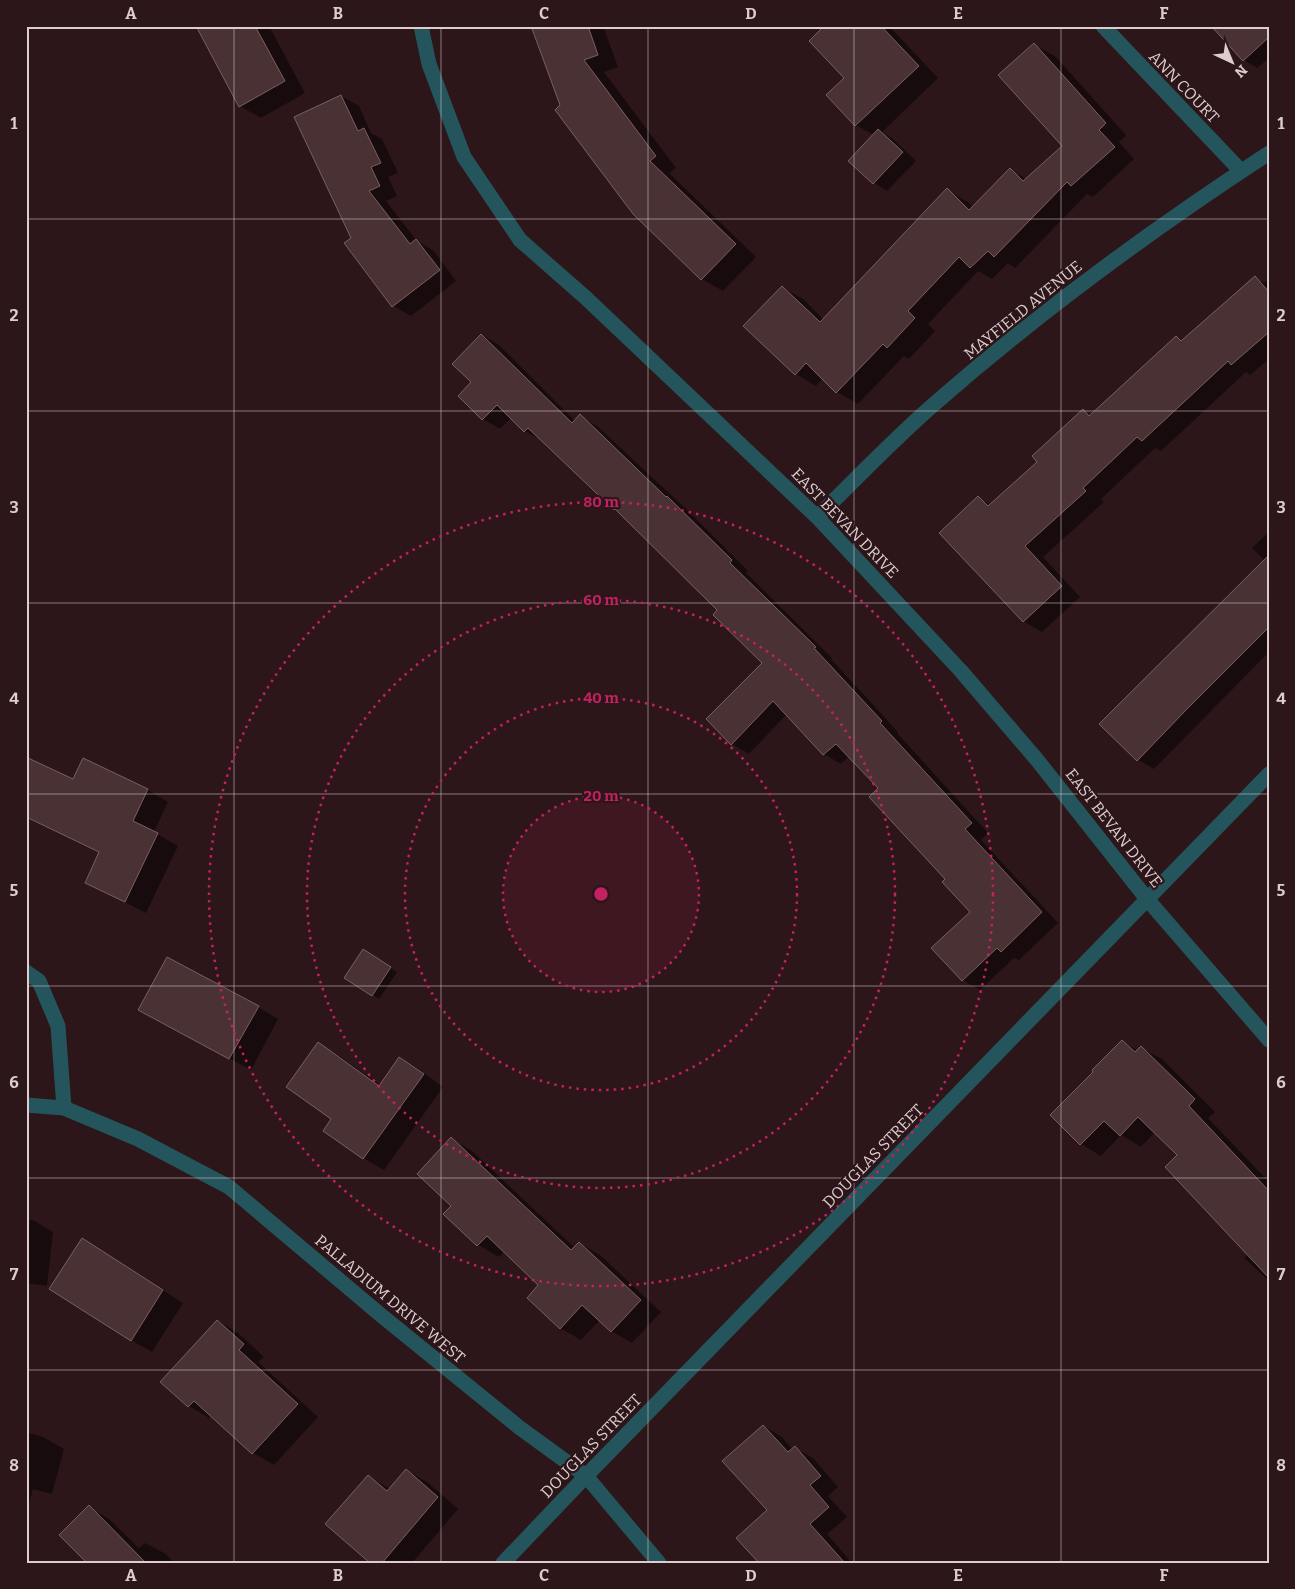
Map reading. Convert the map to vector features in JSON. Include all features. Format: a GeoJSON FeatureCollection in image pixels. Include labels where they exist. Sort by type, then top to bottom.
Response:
{"type":"FeatureCollection","features":[{"type":"Feature","properties":{"kind":"street","name":"EAST BEVAN DRIVE"},"geometry":{"type":"LineString","coordinates":[[421,26],[429,64],[464,157],[520,240],[586,298],[817,517],[967,678],[1038,761],[1147,899],[1269,1040]]}},
{"type":"Feature","properties":{"kind":"street","name":"ANN COURT"},"geometry":{"type":"LineString","coordinates":[[1102,26],[1241,172]]}},
{"type":"Feature","properties":{"kind":"street","name":"MAYFIELD AVENUE"},"geometry":{"type":"LineString","coordinates":[[817,517],[931,407],[1012,339],[1115,259],[1269,153]]}},
{"type":"Feature","properties":{"kind":"street","name":"DOUGLAS STREET"},"geometry":{"type":"LineString","coordinates":[[504,1563],[586,1476],[1269,774]]}},
{"type":"Feature","properties":{"kind":"street"},"geometry":{"type":"LineString","coordinates":[[26,972],[39,981],[58,1026],[64,1108]]}},
{"type":"Feature","properties":{"kind":"street","name":"PALLADIUM DRIVE WEST"},"geometry":{"type":"LineString","coordinates":[[26,1105],[64,1108],[138,1139],[229,1188],[382,1316],[512,1421],[586,1476],[659,1563]]}},
{"type":"Feature","properties":{"kind":"building"},"geometry":{"type":"Polygon","coordinates":[[[196,26],[255,26],[285,81],[239,107],[196,26]]]}},
{"type":"Feature","properties":{"kind":"building"},"geometry":{"type":"Polygon","coordinates":[[[531,26],[588,26],[598,55],[584,60],[656,156],[650,161],[736,244],[701,280],[633,214],[555,110],[560,105],[531,26]]]}},
{"type":"Feature","properties":{"kind":"building"},"geometry":{"type":"Polygon","coordinates":[[[824,26],[881,26],[919,66],[855,126],[826,95],[844,78],[809,41],[824,26]]]}},
{"type":"Feature","properties":{"kind":"building"},"geometry":{"type":"Polygon","coordinates":[[[1211,26],[1269,26],[1269,37],[1243,61],[1211,26]]]}},
{"type":"Feature","properties":{"kind":"building"},"geometry":{"type":"Polygon","coordinates":[[[1034,43],[1106,123],[1099,130],[1115,147],[1071,186],[1067,182],[994,257],[988,251],[970,268],[959,257],[908,311],[915,318],[887,348],[883,344],[836,393],[806,363],[795,375],[743,326],[782,286],[820,322],[947,188],[969,210],[1010,168],[1023,181],[1062,146],[998,75],[1034,43]]]}},
{"type":"Feature","properties":{"kind":"building"},"geometry":{"type":"Polygon","coordinates":[[[341,95],[358,131],[364,128],[381,163],[371,167],[380,186],[369,191],[410,244],[416,239],[440,270],[392,307],[344,243],[351,238],[294,117],[341,95]]]}},
{"type":"Feature","properties":{"kind":"building"},"geometry":{"type":"Polygon","coordinates":[[[878,129],[903,152],[873,184],[848,161],[878,129]]]}},
{"type":"Feature","properties":{"kind":"building"},"geometry":{"type":"Polygon","coordinates":[[[1255,276],[1269,292],[1269,332],[1231,365],[1228,361],[1142,441],[1137,437],[1083,488],[1086,491],[1025,546],[1062,586],[1023,622],[939,533],[978,496],[988,506],[1037,462],[1032,456],[1083,409],[1089,416],[1176,336],[1181,341],[1255,276]]]}},
{"type":"Feature","properties":{"kind":"building"},"geometry":{"type":"Polygon","coordinates":[[[481,334],[572,423],[580,414],[732,560],[730,563],[816,647],[814,648],[882,721],[880,723],[972,823],[965,829],[1042,912],[1001,952],[997,948],[962,981],[931,948],[970,912],[942,882],[945,879],[869,797],[878,788],[836,744],[823,755],[773,701],[731,745],[706,719],[762,663],[713,615],[717,610],[615,509],[528,428],[524,432],[497,405],[482,420],[458,396],[471,382],[452,364],[481,334]]]}},
{"type":"Feature","properties":{"kind":"building"},"geometry":{"type":"Polygon","coordinates":[[[1269,555],[1269,627],[1137,761],[1099,724],[1269,555]]]}},
{"type":"Feature","properties":{"kind":"building"},"geometry":{"type":"Polygon","coordinates":[[[26,757],[73,779],[83,758],[148,789],[133,821],[158,833],[125,902],[85,883],[99,852],[26,817],[26,757]]]}},
{"type":"Feature","properties":{"kind":"building"},"geometry":{"type":"Polygon","coordinates":[[[363,949],[391,967],[372,996],[344,978],[363,949]]]}},
{"type":"Feature","properties":{"kind":"building"},"geometry":{"type":"Polygon","coordinates":[[[167,957],[259,1006],[229,1059],[138,1010],[167,957]]]}},
{"type":"Feature","properties":{"kind":"building"},"geometry":{"type":"Polygon","coordinates":[[[1122,1040],[1135,1052],[1141,1046],[1195,1099],[1189,1106],[1269,1191],[1269,1278],[1165,1167],[1177,1155],[1138,1117],[1120,1136],[1104,1121],[1080,1145],[1050,1115],[1122,1040]]]}},
{"type":"Feature","properties":{"kind":"building"},"geometry":{"type":"Polygon","coordinates":[[[318,1042],[379,1086],[399,1057],[424,1074],[363,1159],[323,1131],[331,1119],[286,1087],[318,1042]]]}},
{"type":"Feature","properties":{"kind":"building"},"geometry":{"type":"Polygon","coordinates":[[[451,1137],[571,1250],[579,1242],[641,1300],[611,1332],[582,1305],[560,1329],[527,1298],[538,1285],[487,1236],[477,1246],[443,1214],[451,1206],[417,1174],[451,1137]]]}},
{"type":"Feature","properties":{"kind":"building"},"geometry":{"type":"Polygon","coordinates":[[[82,1238],[163,1290],[131,1341],[49,1289],[82,1238]]]}},
{"type":"Feature","properties":{"kind":"building"},"geometry":{"type":"Polygon","coordinates":[[[217,1320],[244,1344],[239,1350],[298,1404],[252,1454],[194,1401],[188,1407],[160,1382],[217,1320]]]}},
{"type":"Feature","properties":{"kind":"building"},"geometry":{"type":"Polygon","coordinates":[[[763,1425],[788,1452],[795,1446],[821,1476],[810,1485],[829,1507],[810,1524],[845,1563],[759,1563],[736,1538],[767,1510],[722,1461],[763,1425]]]}},
{"type":"Feature","properties":{"kind":"building"},"geometry":{"type":"Polygon","coordinates":[[[406,1469],[438,1497],[382,1563],[370,1563],[325,1524],[368,1475],[387,1491],[406,1469]]]}},
{"type":"Feature","properties":{"kind":"building"},"geometry":{"type":"Polygon","coordinates":[[[89,1505],[146,1563],[87,1563],[59,1535],[89,1505]]]}}]}
